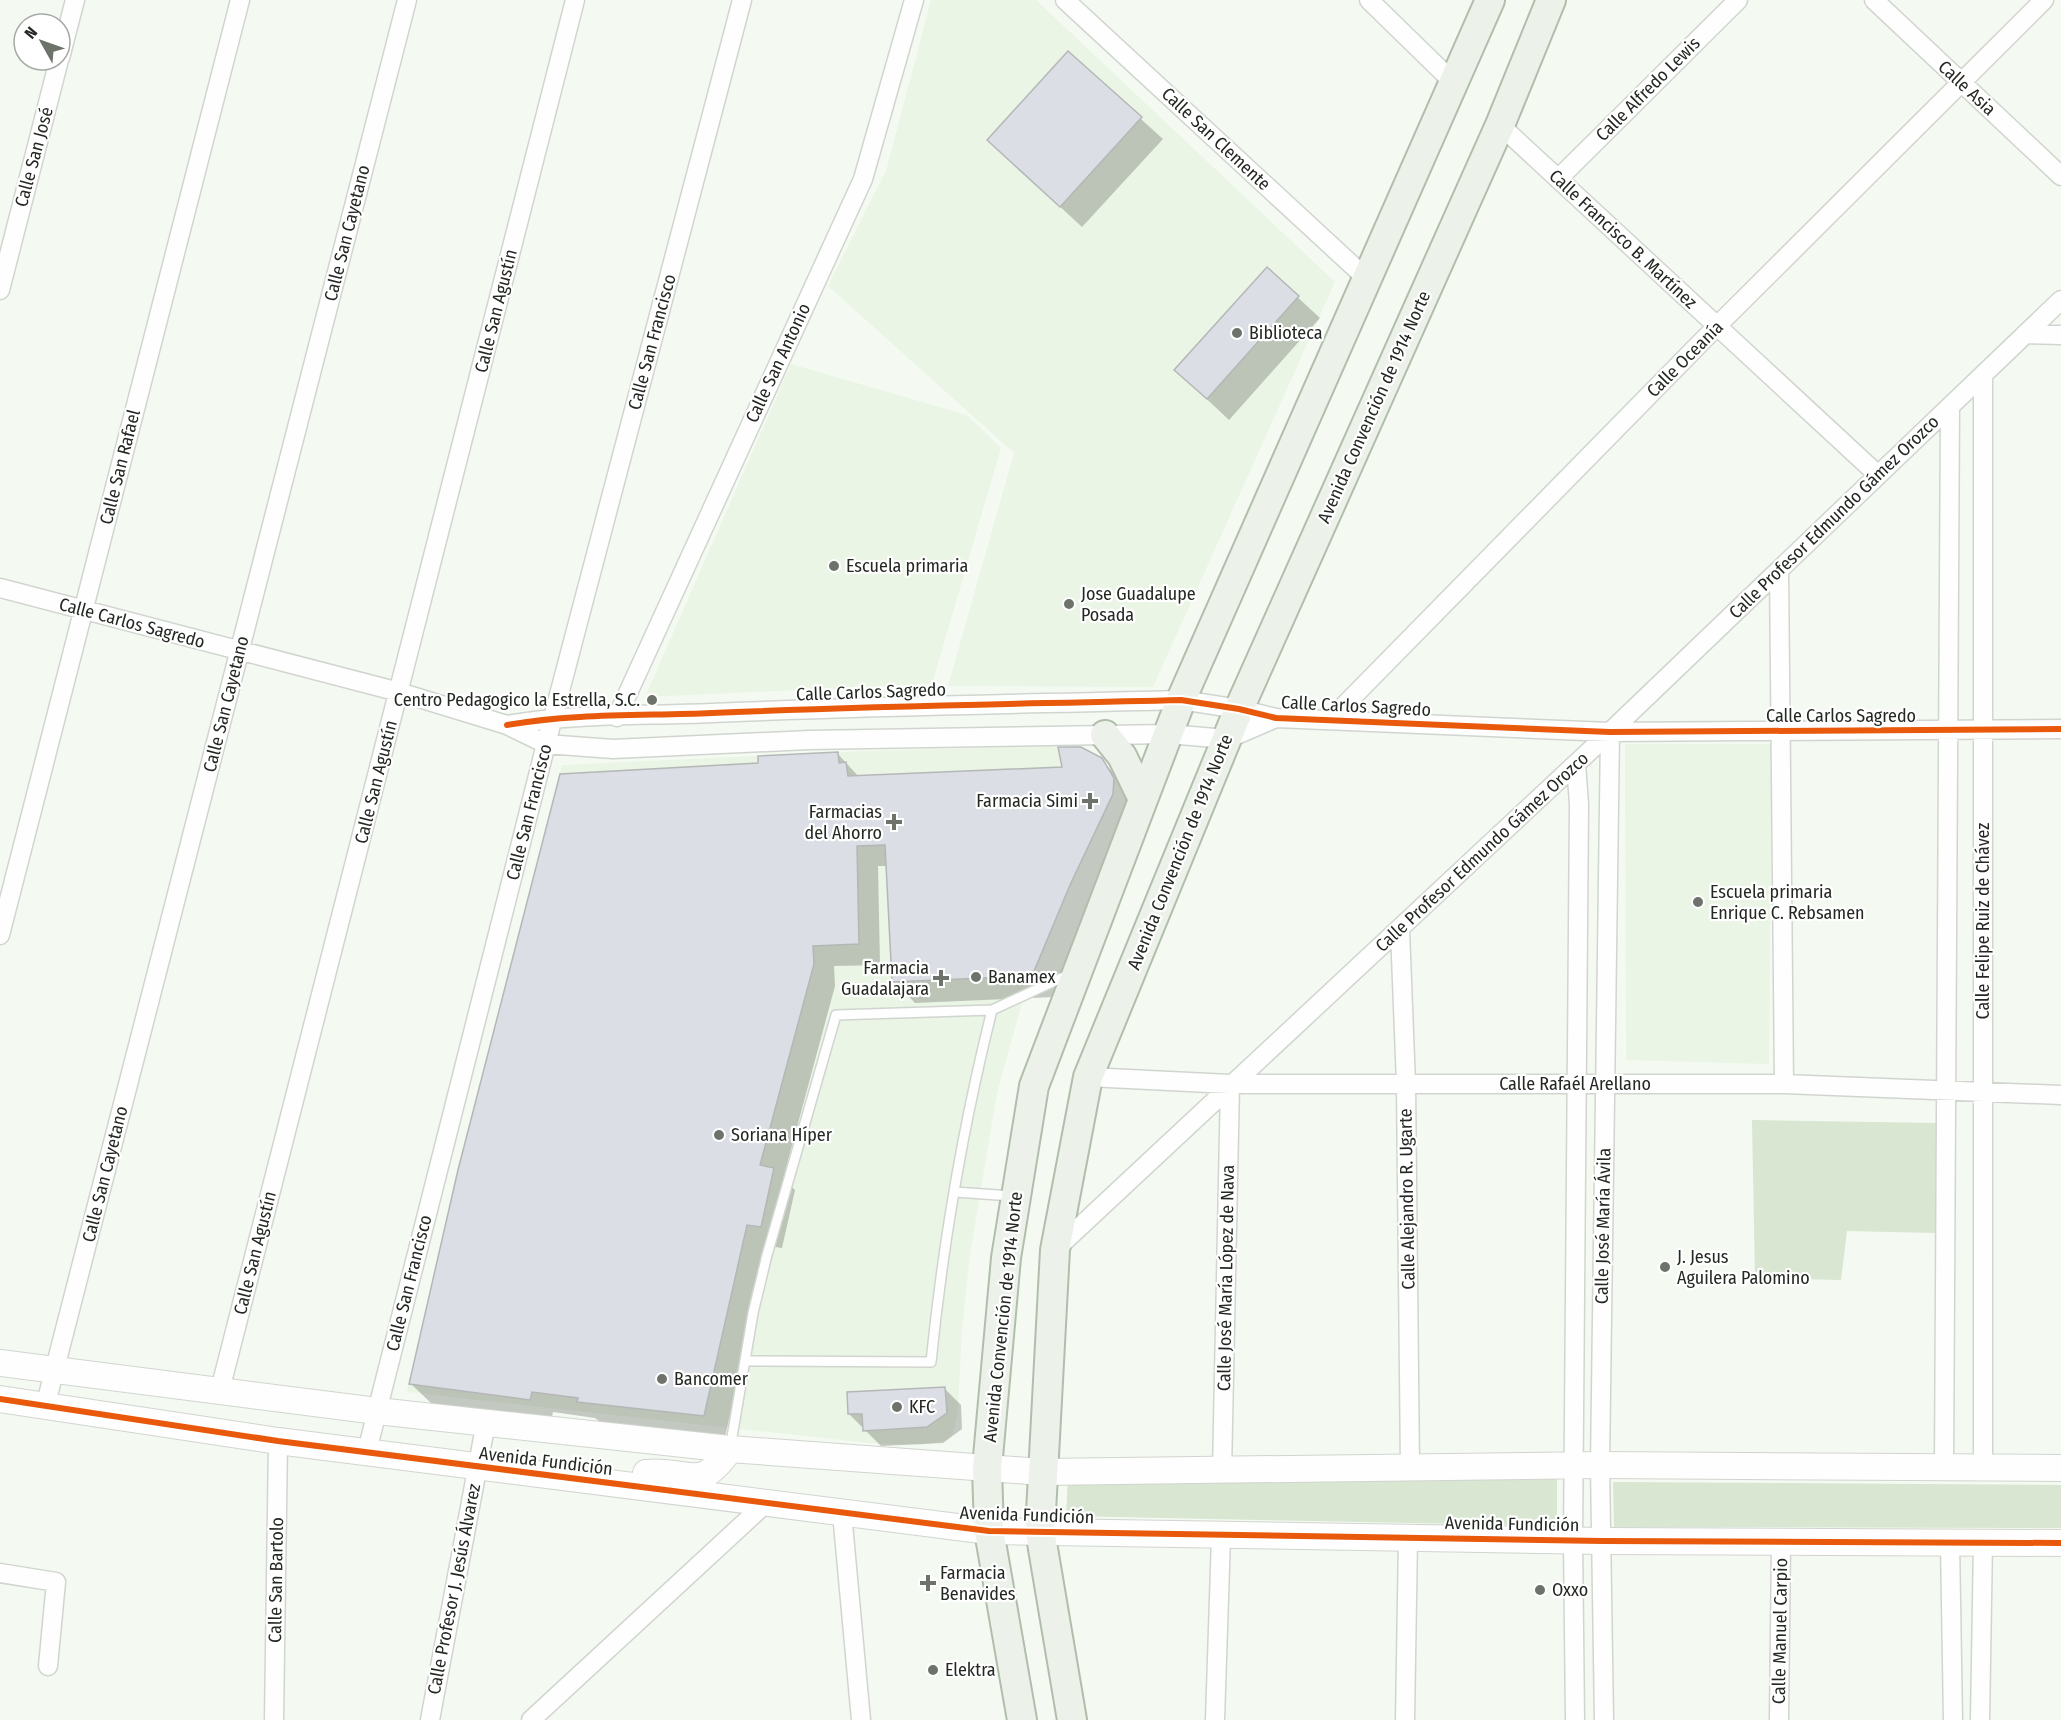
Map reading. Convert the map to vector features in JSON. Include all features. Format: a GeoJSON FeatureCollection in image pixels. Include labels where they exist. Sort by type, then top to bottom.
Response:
{"type":"FeatureCollection","features":[{"type":"Feature","properties":{"kind":"main road","name":"Avenida Convención de 1914 Norte"},"geometry":{"type":"LineString","coordinates":[[1022,1720],[989,1531],[987,1468],[1006,1258],[1034,1086],[1142,797],[1181,700],[1490,0]]}},
{"type":"Feature","properties":{"kind":"main road","name":"Avenida Convención de 1914 Norte"},"geometry":{"type":"LineString","coordinates":[[1072,1720],[1040,1531],[1055,1251],[1088,1077],[1239,709],[1500,125],[1551,0]]}},
{"type":"Feature","properties":{"kind":"main road"},"geometry":{"type":"LineString","coordinates":[[1105,735],[1122,756],[1142,797]]}},
{"type":"Feature","properties":{"kind":"street","name":"Calle San Rafael"},"geometry":{"type":"LineString","coordinates":[[0,935],[240,0]]}},
{"type":"Feature","properties":{"kind":"street","name":"Calle San Cayetano"},"geometry":{"type":"LineString","coordinates":[[45,1407],[407,0]]}},
{"type":"Feature","properties":{"kind":"street","name":"Calle San Agustín"},"geometry":{"type":"LineString","coordinates":[[220,1390],[576,0]]}},
{"type":"Feature","properties":{"kind":"street","name":"Calle San Francisco"},"geometry":{"type":"LineString","coordinates":[[366,1451],[546,744],[742,0]]}},
{"type":"Feature","properties":{"kind":"street","name":"Calle San Antonio"},"geometry":{"type":"LineString","coordinates":[[617,717],[863,179],[914,0]]}},
{"type":"Feature","properties":{"kind":"street","name":"Calle San Clemente"},"geometry":{"type":"LineString","coordinates":[[1065,0],[1366,278]]}},
{"type":"Feature","properties":{"kind":"street"},"geometry":{"type":"LineString","coordinates":[[1370,0],[1453,82]]}},
{"type":"Feature","properties":{"kind":"street","name":"Calle Alfredo Lewis"},"geometry":{"type":"LineString","coordinates":[[1558,179],[1738,0]]}},
{"type":"Feature","properties":{"kind":"street","name":"Calle Asia"},"geometry":{"type":"LineString","coordinates":[[1874,0],[2061,176]]}},
{"type":"Feature","properties":{"kind":"street","name":"Calle Oceanía"},"geometry":{"type":"LineString","coordinates":[[1330,720],[1717,326],[2044,0]]}},
{"type":"Feature","properties":{"kind":"street","name":"Calle San José"},"geometry":{"type":"LineString","coordinates":[[0,290],[57,72]]}},
{"type":"Feature","properties":{"kind":"street","name":"Calle Francisco B. Martínez"},"geometry":{"type":"LineString","coordinates":[[1500,125],[1878,475]]}},
{"type":"Feature","properties":{"kind":"street","name":"Calle Profesor Edmundo Gámez Orozco"},"geometry":{"type":"LineString","coordinates":[[1055,1251],[1230,1084],[1400,930],[1610,732],[2061,300]]}},
{"type":"Feature","properties":{"kind":"street"},"geometry":{"type":"LineString","coordinates":[[2025,334],[2061,335]]}},
{"type":"Feature","properties":{"kind":"street","name":"Calle Felipe Ruiz de Chávez"},"geometry":{"type":"LineString","coordinates":[[1983,375],[1983,1468]]}},
{"type":"Feature","properties":{"kind":"street","name":"Calle Felipe Ruiz de Chávez"},"geometry":{"type":"LineString","coordinates":[[1944,1467],[1950,407]]}},
{"type":"Feature","properties":{"kind":"street"},"geometry":{"type":"LineString","coordinates":[[1779,570],[1784,1084]]}},
{"type":"Feature","properties":{"kind":"street","name":"Calle Carlos Sagredo"},"geometry":{"type":"LineString","coordinates":[[0,588],[399,692],[507,725],[546,744],[613,749],[809,740],[1105,735],[1168,734],[1227,739],[1276,718]]}},
{"type":"Feature","properties":{"kind":"street","name":"Calle Carlos Sagredo"},"geometry":{"type":"LineString","coordinates":[[507,725],[554,717],[1181,700],[1239,709],[1276,718],[1610,732],[2061,729]]}},
{"type":"Feature","properties":{"kind":"street"},"geometry":{"type":"LineString","coordinates":[[809,740],[810,709]]}},
{"type":"Feature","properties":{"kind":"street","name":"Calle José María Ávila"},"geometry":{"type":"LineString","coordinates":[[1604,1720],[1603,1541],[1600,1465],[1604,1084],[1612,796],[1610,732]]}},
{"type":"Feature","properties":{"kind":"street","name":"Calle José María Ávila"},"geometry":{"type":"LineString","coordinates":[[1575,1720],[1573,1539],[1579,804],[1576,764]]}},
{"type":"Feature","properties":{"kind":"street","name":"Calle Alejandro R. Ugarte"},"geometry":{"type":"LineString","coordinates":[[1400,930],[1406,1084],[1410,1468]]}},
{"type":"Feature","properties":{"kind":"street","name":"Calle Rafaél Arellano"},"geometry":{"type":"LineString","coordinates":[[1088,1077],[1230,1084],[1784,1084],[1983,1094],[2061,1095]]}},
{"type":"Feature","properties":{"kind":"street","name":"Calle José María López de Nava"},"geometry":{"type":"LineString","coordinates":[[1222,1472],[1230,1084]]}},
{"type":"Feature","properties":{"kind":"street","name":"Avenida Fundición"},"geometry":{"type":"LineString","coordinates":[[0,1363],[377,1411],[730,1449],[1042,1473],[1600,1465],[2061,1468]]}},
{"type":"Feature","properties":{"kind":"street","name":"Avenida Fundición"},"geometry":{"type":"LineString","coordinates":[[0,1400],[278,1441],[989,1531],[1221,1537],[2061,1544]]}},
{"type":"Feature","properties":{"kind":"street","name":"Calle Profesor J. Jesús Álvarez"},"geometry":{"type":"LineString","coordinates":[[430,1720],[486,1422]]}},
{"type":"Feature","properties":{"kind":"street","name":"Calle San Bartolo"},"geometry":{"type":"LineString","coordinates":[[273,1720],[278,1441]]}},
{"type":"Feature","properties":{"kind":"street"},"geometry":{"type":"LineString","coordinates":[[606,1483],[626,1476],[652,1473],[701,1476],[715,1470],[730,1449]]}},
{"type":"Feature","properties":{"kind":"street"},"geometry":{"type":"LineString","coordinates":[[532,1719],[766,1503]]}},
{"type":"Feature","properties":{"kind":"street"},"geometry":{"type":"LineString","coordinates":[[842,1513],[861,1720]]}},
{"type":"Feature","properties":{"kind":"street"},"geometry":{"type":"LineString","coordinates":[[1215,1720],[1221,1537]]}},
{"type":"Feature","properties":{"kind":"street"},"geometry":{"type":"LineString","coordinates":[[1405,1720],[1408,1538]]}},
{"type":"Feature","properties":{"kind":"street"},"geometry":{"type":"LineString","coordinates":[[1980,1720],[1983,1542]]}},
{"type":"Feature","properties":{"kind":"street","name":"Calle Manuel Carpio"},"geometry":{"type":"LineString","coordinates":[[1779,1720],[1781,1543]]}},
{"type":"Feature","properties":{"kind":"street"},"geometry":{"type":"LineString","coordinates":[[1950,1543],[1953,1720]]}},
{"type":"Feature","properties":{"kind":"street"},"geometry":{"type":"LineString","coordinates":[[0,1573],[56,1582],[48,1666]]}},
{"type":"Feature","properties":{"kind":"lane"},"geometry":{"type":"LineString","coordinates":[[730,1449],[747,1361],[753,1313],[767,1255],[837,1015],[992,1010],[1077,970]]}},
{"type":"Feature","properties":{"kind":"lane"},"geometry":{"type":"LineString","coordinates":[[747,1361],[931,1362],[943,1252],[977,1071],[992,1010]]}},
{"type":"Feature","properties":{"kind":"lane"},"geometry":{"type":"LineString","coordinates":[[955,1192],[1016,1196]]}},
{"type":"Feature","properties":{"kind":"shaded area"},"geometry":{"type":"Polygon","coordinates":[[[931,0],[1036,0],[1335,282],[1153,687],[948,686],[1014,453],[828,286],[886,171],[931,0]]]}},
{"type":"Feature","properties":{"kind":"shaded area","name":"Escuela primaria"},"geometry":{"type":"Polygon","coordinates":[[[791,364],[967,415],[1001,448],[932,684],[645,697],[791,364]]]}},
{"type":"Feature","properties":{"kind":"shaded area","name":"Escuela primaria Enrique C. Rebsamen"},"geometry":{"type":"Polygon","coordinates":[[[1625,744],[1772,744],[1769,1064],[1626,1060],[1625,744]]]}},
{"type":"Feature","properties":{"kind":"shaded area"},"geometry":{"type":"Polygon","coordinates":[[[1080,746],[1102,758],[1115,778],[1113,794],[1070,885],[1024,996],[997,1093],[970,1255],[962,1328],[958,1411],[953,1433],[946,1440],[923,1445],[868,1443],[407,1392],[457,1170],[562,765],[838,752],[1080,746]]]}},
{"type":"Feature","properties":{"kind":"shaded area"},"geometry":{"type":"Polygon","coordinates":[[[1752,1120],[1938,1123],[1935,1233],[1847,1231],[1841,1280],[1755,1278],[1752,1120]]]}},
{"type":"Feature","properties":{"kind":"shaded area"},"geometry":{"type":"Polygon","coordinates":[[[1068,1476],[1557,1478],[1557,1526],[1066,1516],[1068,1476]]]}},
{"type":"Feature","properties":{"kind":"shaded area"},"geometry":{"type":"Polygon","coordinates":[[[1613,1482],[2061,1485],[2061,1528],[1614,1527],[1613,1482]]]}},
{"type":"Feature","properties":{"kind":"building"},"geometry":{"type":"Polygon","coordinates":[[[1068,51],[1142,117],[1060,207],[987,140],[1068,51]]]}},
{"type":"Feature","properties":{"kind":"building","name":"Biblioteca"},"geometry":{"type":"Polygon","coordinates":[[[1267,267],[1299,296],[1207,399],[1174,370],[1267,267]]]}},
{"type":"Feature","properties":{"kind":"building"},"geometry":{"type":"Polygon","coordinates":[[[1058,747],[1081,747],[1102,758],[1114,778],[1113,794],[1070,885],[1032,976],[892,982],[885,845],[857,846],[859,944],[813,946],[814,964],[760,1165],[774,1168],[761,1227],[747,1225],[704,1416],[577,1402],[578,1398],[532,1392],[530,1400],[409,1384],[458,1170],[560,774],[758,763],[758,756],[838,752],[839,763],[846,762],[848,776],[1062,767],[1058,747]]]}},
{"type":"Feature","properties":{"kind":"building","name":"KFC"},"geometry":{"type":"Polygon","coordinates":[[[945,1387],[947,1413],[927,1427],[863,1431],[862,1414],[848,1414],[847,1392],[945,1387]]]}},
{"type":"Feature","properties":{"kind":"cycle path"},"geometry":{"type":"LineString","coordinates":[[507,725],[558,718],[610,716],[1181,700],[1239,709],[1276,718],[1610,732],[2061,729]]}},
{"type":"Feature","properties":{"kind":"cycle path"},"geometry":{"type":"LineString","coordinates":[[0,1399],[278,1441],[989,1531],[1603,1541],[2061,1543]]}},
{"type":"Feature","properties":{"kind":"place","name":"Biblioteca"},"geometry":{"type":"Point","coordinates":[1237,333]}},
{"type":"Feature","properties":{"kind":"place","name":"Escuela primaria"},"geometry":{"type":"Point","coordinates":[834,566]}},
{"type":"Feature","properties":{"kind":"place","name":"Jose Guadalupe Posada"},"geometry":{"type":"Point","coordinates":[1069,604]}},
{"type":"Feature","properties":{"kind":"place","name":"Centro Pedagogico la Estrella, S.C."},"geometry":{"type":"Point","coordinates":[652,700]}},
{"type":"Feature","properties":{"kind":"place","name":"Farmacia Simi"},"geometry":{"type":"Point","coordinates":[1090,801]}},
{"type":"Feature","properties":{"kind":"place","name":"Farmacias del Ahorro"},"geometry":{"type":"Point","coordinates":[894,822]}},
{"type":"Feature","properties":{"kind":"place","name":"Escuela primaria Enrique C. Rebsamen"},"geometry":{"type":"Point","coordinates":[1698,902]}},
{"type":"Feature","properties":{"kind":"place","name":"Banamex"},"geometry":{"type":"Point","coordinates":[976,977]}},
{"type":"Feature","properties":{"kind":"place","name":"Farmacia Guadalajara"},"geometry":{"type":"Point","coordinates":[941,978]}},
{"type":"Feature","properties":{"kind":"place","name":"Soriana Híper"},"geometry":{"type":"Point","coordinates":[719,1135]}},
{"type":"Feature","properties":{"kind":"place","name":"J. Jesus Aguilera Palomino"},"geometry":{"type":"Point","coordinates":[1665,1267]}},
{"type":"Feature","properties":{"kind":"place","name":"Bancomer"},"geometry":{"type":"Point","coordinates":[662,1379]}},
{"type":"Feature","properties":{"kind":"place","name":"KFC"},"geometry":{"type":"Point","coordinates":[897,1407]}},
{"type":"Feature","properties":{"kind":"place","name":"Farmacia Benavides"},"geometry":{"type":"Point","coordinates":[928,1583]}},
{"type":"Feature","properties":{"kind":"place","name":"Oxxo"},"geometry":{"type":"Point","coordinates":[1540,1590]}},
{"type":"Feature","properties":{"kind":"place","name":"Elektra"},"geometry":{"type":"Point","coordinates":[933,1670]}}]}
